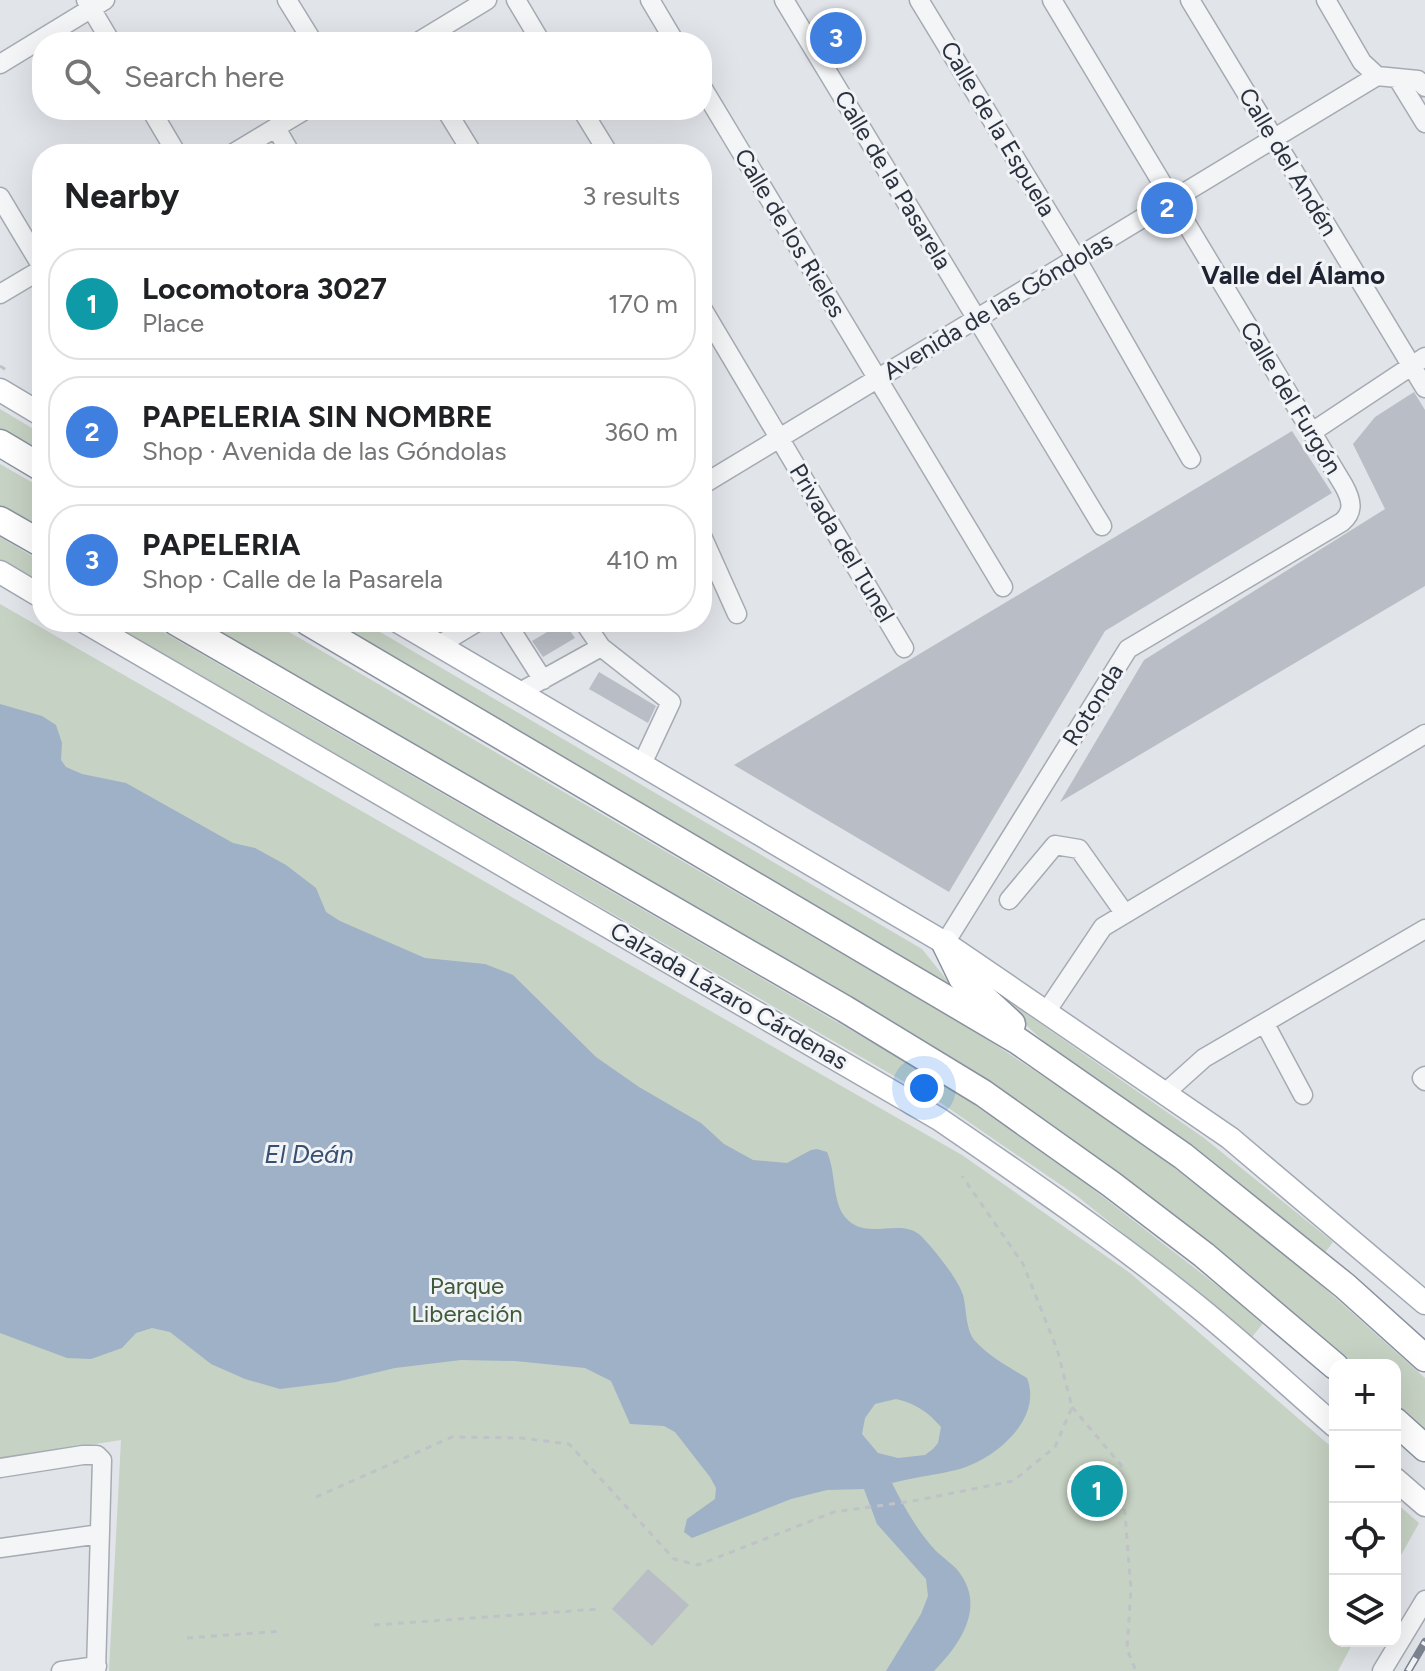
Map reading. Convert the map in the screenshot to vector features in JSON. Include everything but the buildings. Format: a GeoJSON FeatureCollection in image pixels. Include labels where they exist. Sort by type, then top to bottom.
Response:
{"type":"FeatureCollection","features":[{"type":"Feature","properties":{"kind":"highway"},"geometry":{"type":"LineString","coordinates":[[0,443],[32,462]]}},
{"type":"Feature","properties":{"kind":"highway"},"geometry":{"type":"LineString","coordinates":[[0,520],[32,538]]}},
{"type":"Feature","properties":{"kind":"highway","name":"Calzada Lázaro Cárdenas"},"geometry":{"type":"LineString","coordinates":[[193,632],[845,1009],[983,1093],[1204,1255],[1329,1361]]}},
{"type":"Feature","properties":{"kind":"highway"},"geometry":{"type":"LineString","coordinates":[[325,632],[1018,1041],[1183,1156],[1345,1286],[1425,1358]]}},
{"type":"Feature","properties":{"kind":"highway"},"geometry":{"type":"LineString","coordinates":[[945,943],[962,978],[1074,1080]]}},
{"type":"Feature","properties":{"kind":"highway"},"geometry":{"type":"LineString","coordinates":[[1401,1426],[1425,1448]]}},
{"type":"Feature","properties":{"kind":"main road"},"geometry":{"type":"LineString","coordinates":[[4,381],[32,406]]}},
{"type":"Feature","properties":{"kind":"main road"},"geometry":{"type":"LineString","coordinates":[[0,572],[32,591]]}},
{"type":"Feature","properties":{"kind":"main road","name":"Calzada Lázaro Cárdenas"},"geometry":{"type":"LineString","coordinates":[[102,632],[939,1119],[1053,1196],[1133,1256],[1199,1308],[1329,1421]]}},
{"type":"Feature","properties":{"kind":"main road"},"geometry":{"type":"LineString","coordinates":[[416,632],[945,943],[1230,1138],[1425,1303]]}},
{"type":"Feature","properties":{"kind":"main road"},"geometry":{"type":"LineString","coordinates":[[1401,1484],[1425,1505]]}},
{"type":"Feature","properties":{"kind":"street"},"geometry":{"type":"LineString","coordinates":[[287,0],[307,32]]}},
{"type":"Feature","properties":{"kind":"street"},"geometry":{"type":"LineString","coordinates":[[434,32],[487,0]]}},
{"type":"Feature","properties":{"kind":"street"},"geometry":{"type":"LineString","coordinates":[[516,0],[535,32]]}},
{"type":"Feature","properties":{"kind":"street"},"geometry":{"type":"LineString","coordinates":[[650,0],[669,32]]}},
{"type":"Feature","properties":{"kind":"street","name":"Calle de la Pasarela"},"geometry":{"type":"LineString","coordinates":[[784,0],[1102,526]]}},
{"type":"Feature","properties":{"kind":"street","name":"Calle de la Espuela"},"geometry":{"type":"LineString","coordinates":[[919,0],[1076,258],[1191,459]]}},
{"type":"Feature","properties":{"kind":"street","name":"Calle del Furgón"},"geometry":{"type":"LineString","coordinates":[[1052,0],[1350,497],[1350,510]]}},
{"type":"Feature","properties":{"kind":"street","name":"Calle del Andén"},"geometry":{"type":"LineString","coordinates":[[1190,0],[1274,139],[1418,362],[1425,388]]}},
{"type":"Feature","properties":{"kind":"street"},"geometry":{"type":"LineString","coordinates":[[1326,0],[1362,62],[1377,76],[1418,80],[1425,87]]}},
{"type":"Feature","properties":{"kind":"street"},"geometry":{"type":"LineString","coordinates":[[49,32],[94,3],[107,32]]}},
{"type":"Feature","properties":{"kind":"street"},"geometry":{"type":"LineString","coordinates":[[0,64],[32,43]]}},
{"type":"Feature","properties":{"kind":"street","name":"Avenida de las Góndolas"},"geometry":{"type":"LineString","coordinates":[[712,479],[1377,76]]}},
{"type":"Feature","properties":{"kind":"street"},"geometry":{"type":"LineString","coordinates":[[1398,79],[1425,123]]}},
{"type":"Feature","properties":{"kind":"street","name":"Calle de los Rieles"},"geometry":{"type":"LineString","coordinates":[[712,104],[1003,587]]}},
{"type":"Feature","properties":{"kind":"street"},"geometry":{"type":"LineString","coordinates":[[157,120],[171,144]]}},
{"type":"Feature","properties":{"kind":"street"},"geometry":{"type":"LineString","coordinates":[[249,144],[289,120]]}},
{"type":"Feature","properties":{"kind":"street"},"geometry":{"type":"LineString","coordinates":[[452,120],[467,144]]}},
{"type":"Feature","properties":{"kind":"street"},"geometry":{"type":"LineString","coordinates":[[588,120],[603,144]]}},
{"type":"Feature","properties":{"kind":"street"},"geometry":{"type":"LineString","coordinates":[[276,128],[285,144]]}},
{"type":"Feature","properties":{"kind":"street"},"geometry":{"type":"LineString","coordinates":[[0,197],[32,251]]}},
{"type":"Feature","properties":{"kind":"street"},"geometry":{"type":"LineString","coordinates":[[0,294],[32,274]]}},
{"type":"Feature","properties":{"kind":"street","name":"Privada del Tunel"},"geometry":{"type":"LineString","coordinates":[[712,325],[904,648]]}},
{"type":"Feature","properties":{"kind":"street"},"geometry":{"type":"LineString","coordinates":[[1312,432],[1418,362]]}},
{"type":"Feature","properties":{"kind":"street","name":"Rotonda"},"geometry":{"type":"LineString","coordinates":[[945,943],[1128,649],[1342,522],[1350,510]]}},
{"type":"Feature","properties":{"kind":"street"},"geometry":{"type":"LineString","coordinates":[[712,558],[737,614]]}},
{"type":"Feature","properties":{"kind":"street"},"geometry":{"type":"LineString","coordinates":[[439,645],[460,632]]}},
{"type":"Feature","properties":{"kind":"street"},"geometry":{"type":"LineString","coordinates":[[512,632],[543,680]]}},
{"type":"Feature","properties":{"kind":"street"},"geometry":{"type":"LineString","coordinates":[[591,632],[601,647],[671,702],[642,764]]}},
{"type":"Feature","properties":{"kind":"street"},"geometry":{"type":"LineString","coordinates":[[520,692],[601,647]]}},
{"type":"Feature","properties":{"kind":"street"},"geometry":{"type":"LineString","coordinates":[[1046,1012],[1103,927],[1425,734]]}},
{"type":"Feature","properties":{"kind":"street"},"geometry":{"type":"LineString","coordinates":[[1009,900],[1055,845],[1079,849],[1125,914]]}},
{"type":"Feature","properties":{"kind":"street"},"geometry":{"type":"LineString","coordinates":[[1165,1093],[1204,1058],[1425,929]]}},
{"type":"Feature","properties":{"kind":"street"},"geometry":{"type":"LineString","coordinates":[[1265,1024],[1303,1095]]}},
{"type":"Feature","properties":{"kind":"street"},"geometry":{"type":"LineString","coordinates":[[0,1468],[83,1455],[97,1455],[104,1466],[96,1668],[61,1671]]}},
{"type":"Feature","properties":{"kind":"street"},"geometry":{"type":"LineString","coordinates":[[0,1548],[100,1534]]}},
{"type":"Feature","properties":{"kind":"street"},"geometry":{"type":"LineString","coordinates":[[1382,1671],[1425,1600]]}},
{"type":"Feature","properties":{"kind":"path"},"geometry":{"type":"LineString","coordinates":[[0,366],[4,381]]}},
{"type":"Feature","properties":{"kind":"path"},"geometry":{"type":"LineString","coordinates":[[962,1176],[1023,1264],[1057,1349],[1072,1407],[1121,1465],[1131,1589],[1127,1649],[1136,1671]]}},
{"type":"Feature","properties":{"kind":"path"},"geometry":{"type":"LineString","coordinates":[[316,1497],[452,1437],[522,1438],[569,1444],[674,1559],[698,1565],[834,1512],[913,1501],[1013,1481],[1055,1447],[1072,1407]]}},
{"type":"Feature","properties":{"kind":"path"},"geometry":{"type":"LineString","coordinates":[[374,1625],[599,1609]]}},
{"type":"Feature","properties":{"kind":"path"},"geometry":{"type":"LineString","coordinates":[[187,1638],[282,1631]]}},
{"type":"Feature","properties":{"kind":"green space"},"geometry":{"type":"Polygon","coordinates":[[[0,409],[32,428],[32,453],[0,435],[0,409]]]}},
{"type":"Feature","properties":{"kind":"green space"},"geometry":{"type":"Polygon","coordinates":[[[0,464],[32,482],[32,526],[0,508],[0,464]]]}},
{"type":"Feature","properties":{"kind":"green space"},"geometry":{"type":"Polygon","coordinates":[[[0,537],[32,556],[32,579],[0,561],[0,537]]]}},
{"type":"Feature","properties":{"kind":"green space","name":"Parque Liberación"},"geometry":{"type":"Polygon","coordinates":[[[0,604],[32,622],[32,632],[49,632],[962,1155],[1130,1273],[1329,1445],[1329,1647],[1351,1647],[1338,1671],[109,1671],[121,1440],[0,1459],[0,604]]]}},
{"type":"Feature","properties":{"kind":"green space"},"geometry":{"type":"Polygon","coordinates":[[[123,632],[163,632],[949,1087],[1085,1183],[1264,1322],[1252,1337],[1077,1196],[941,1103],[123,632]]]}},
{"type":"Feature","properties":{"kind":"green space"},"geometry":{"type":"Polygon","coordinates":[[[213,632],[289,632],[979,1034],[1129,1133],[1273,1242],[1425,1378],[1425,1429],[1401,1408],[1401,1359],[1345,1359],[1248,1273],[1105,1166],[213,632]]]}},
{"type":"Feature","properties":{"kind":"green space"},"geometry":{"type":"Polygon","coordinates":[[[337,632],[380,632],[922,949],[959,995],[337,632]]]}},
{"type":"Feature","properties":{"kind":"green space"},"geometry":{"type":"Polygon","coordinates":[[[978,980],[1204,1138],[1333,1242],[1323,1255],[1072,1068],[978,980]]]}},
{"type":"Feature","properties":{"kind":"green space"},"geometry":{"type":"Polygon","coordinates":[[[1401,1507],[1419,1523],[1401,1555],[1401,1507]]]}},
{"type":"Feature","properties":{"kind":"water","name":"El Deán"},"geometry":{"type":"Polygon","coordinates":[[[0,704],[42,716],[56,725],[62,743],[61,760],[66,767],[82,774],[126,783],[233,843],[255,848],[286,865],[316,888],[326,912],[340,921],[425,958],[485,964],[513,975],[596,1057],[639,1087],[701,1123],[724,1144],[753,1160],[787,1163],[811,1150],[827,1152],[838,1203],[845,1217],[862,1228],[903,1228],[920,1235],[960,1288],[972,1337],[993,1357],[1027,1378],[1030,1393],[1022,1422],[1013,1435],[988,1456],[960,1469],[892,1483],[923,1536],[954,1566],[967,1585],[970,1612],[953,1649],[934,1671],[886,1671],[921,1614],[928,1596],[926,1579],[877,1524],[864,1489],[827,1490],[791,1499],[692,1538],[684,1532],[687,1519],[715,1499],[716,1488],[710,1477],[675,1432],[664,1426],[630,1424],[611,1381],[585,1368],[515,1361],[461,1360],[395,1368],[336,1382],[280,1389],[245,1379],[211,1364],[170,1332],[152,1328],[136,1333],[122,1348],[91,1359],[67,1358],[0,1333],[0,704]],[[896,1399],[875,1404],[865,1418],[862,1434],[878,1453],[898,1458],[925,1455],[938,1443],[941,1427],[921,1409],[896,1399]]]}},
{"type":"Feature","properties":{"kind":"railway"},"geometry":{"type":"LineString","coordinates":[[1408,1671],[1425,1642]]}},
{"type":"Feature","properties":{"kind":"place","name":"PAPELERIA"},"geometry":{"type":"Point","coordinates":[836,38]}},
{"type":"Feature","properties":{"kind":"place","name":"PAPELERIA SIN NOMBRE"},"geometry":{"type":"Point","coordinates":[1167,208]}},
{"type":"Feature","properties":{"kind":"place","name":"Locomotora 3027"},"geometry":{"type":"Point","coordinates":[1097,1491]}},
{"type":"Feature","properties":{"kind":"district","name":"Valle del Álamo"},"geometry":{"type":"Point","coordinates":[1293,275]}}]}
